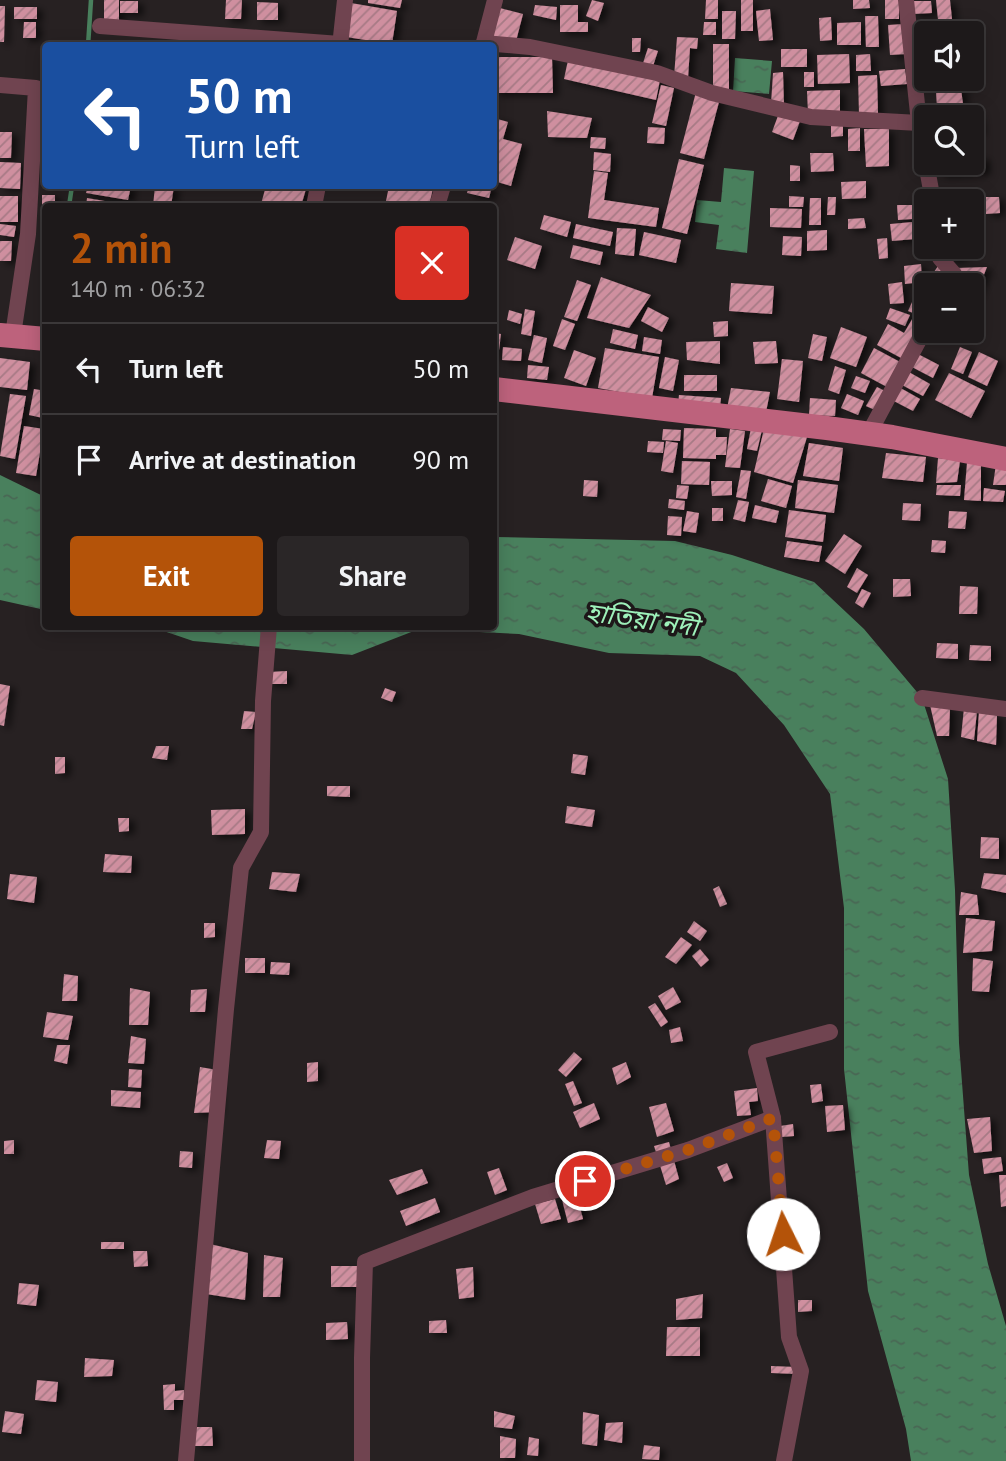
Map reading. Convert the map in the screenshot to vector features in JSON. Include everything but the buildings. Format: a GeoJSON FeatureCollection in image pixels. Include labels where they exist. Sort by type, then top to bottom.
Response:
{"type":"FeatureCollection","features":[{"type":"Feature","properties":{"kind":"main road"},"geometry":{"type":"LineString","coordinates":[[6,335],[42,339]]}},
{"type":"Feature","properties":{"kind":"main road"},"geometry":{"type":"LineString","coordinates":[[497,389],[869,435],[1006,459]]}},
{"type":"Feature","properties":{"kind":"street"},"geometry":{"type":"LineString","coordinates":[[340,42],[345,0]]}},
{"type":"Feature","properties":{"kind":"street"},"geometry":{"type":"LineString","coordinates":[[484,42],[495,0]]}},
{"type":"Feature","properties":{"kind":"street"},"geometry":{"type":"LineString","coordinates":[[906,0],[917,105]]}},
{"type":"Feature","properties":{"kind":"street"},"geometry":{"type":"LineString","coordinates":[[100,26],[302,42]]}},
{"type":"Feature","properties":{"kind":"street"},"geometry":{"type":"LineString","coordinates":[[497,45],[530,47],[657,73],[712,93],[811,117],[914,123]]}},
{"type":"Feature","properties":{"kind":"street"},"geometry":{"type":"LineString","coordinates":[[0,85],[36,88],[28,234],[6,335]]}},
{"type":"Feature","properties":{"kind":"street"},"geometry":{"type":"LineString","coordinates":[[941,259],[953,273]]}},
{"type":"Feature","properties":{"kind":"street"},"geometry":{"type":"LineString","coordinates":[[869,435],[918,343]]}},
{"type":"Feature","properties":{"kind":"street"},"geometry":{"type":"LineString","coordinates":[[186,1461],[226,1009],[242,868],[261,832],[263,701],[269,630]]}},
{"type":"Feature","properties":{"kind":"street"},"geometry":{"type":"LineString","coordinates":[[922,698],[1006,709]]}},
{"type":"Feature","properties":{"kind":"street"},"geometry":{"type":"LineString","coordinates":[[784,1461],[801,1371],[789,1337],[773,1118],[756,1052],[830,1032]]}},
{"type":"Feature","properties":{"kind":"street"},"geometry":{"type":"LineString","coordinates":[[362,1461],[365,1262],[533,1197],[688,1150],[773,1118]]}},
{"type":"Feature","properties":{"kind":"water"},"geometry":{"type":"Polygon","coordinates":[[[735,58],[772,61],[769,94],[733,91],[735,58]]]}},
{"type":"Feature","properties":{"kind":"water"},"geometry":{"type":"Polygon","coordinates":[[[724,168],[754,171],[747,253],[716,249],[719,225],[695,222],[697,200],[721,202],[724,168]]]}},
{"type":"Feature","properties":{"kind":"water"},"geometry":{"type":"Polygon","coordinates":[[[0,475],[42,496],[42,609],[0,600],[0,475]]]}},
{"type":"Feature","properties":{"kind":"water","name":"হাতিয়া নদী"},"geometry":{"type":"Polygon","coordinates":[[[497,537],[675,541],[732,555],[814,582],[864,629],[922,698],[948,779],[955,890],[959,1043],[969,1175],[988,1264],[1006,1326],[1006,1461],[911,1461],[906,1429],[868,1291],[844,1069],[844,908],[830,794],[784,725],[736,673],[700,656],[609,653],[519,634],[439,630],[497,630],[497,537]]]}},
{"type":"Feature","properties":{"kind":"water"},"geometry":{"type":"Polygon","coordinates":[[[161,630],[416,630],[352,655],[193,641],[161,630]]]}},
{"type":"Feature","properties":{"kind":"waterway"},"geometry":{"type":"LineString","coordinates":[[88,42],[91,0]]}},
{"type":"Feature","properties":{"kind":"waterway"},"geometry":{"type":"LineString","coordinates":[[69,203],[72,189]]}},
{"type":"Feature","properties":{"kind":"route"},"geometry":{"type":"LineString","coordinates":[[585,1181],[688,1150],[773,1118],[783,1234]]}}]}
